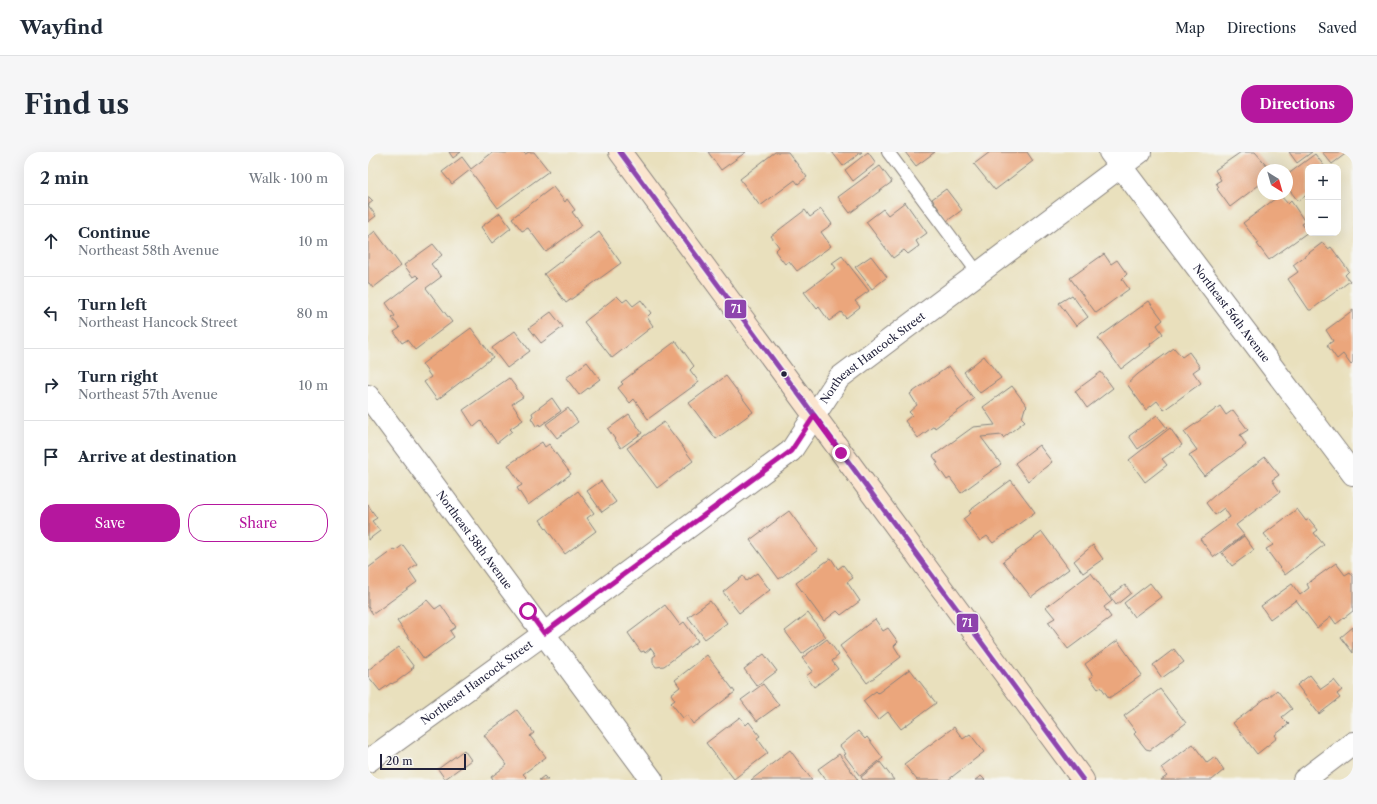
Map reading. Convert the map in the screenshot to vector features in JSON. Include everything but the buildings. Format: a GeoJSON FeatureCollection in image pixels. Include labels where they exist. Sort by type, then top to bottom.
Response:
{"type":"FeatureCollection","features":[{"type":"Feature","properties":{"kind":"main road"},"geometry":{"type":"LineString","coordinates":[[620,152],[1083,780]]}},
{"type":"Feature","properties":{"kind":"street","name":"Northeast Hancock Street"},"geometry":{"type":"LineString","coordinates":[[368,761],[791,451],[839,378],[978,273],[1115,159],[1140,152]]}},
{"type":"Feature","properties":{"kind":"street","name":"Northeast 56th Avenue"},"geometry":{"type":"LineString","coordinates":[[1115,159],[1353,474]]}},
{"type":"Feature","properties":{"kind":"street","name":"Northeast 58th Avenue"},"geometry":{"type":"LineString","coordinates":[[368,396],[652,780]]}},
{"type":"Feature","properties":{"kind":"street"},"geometry":{"type":"LineString","coordinates":[[1304,780],[1353,744]]}},
{"type":"Feature","properties":{"kind":"lane"},"geometry":{"type":"LineString","coordinates":[[888,152],[978,273]]}},
{"type":"Feature","properties":{"kind":"transit line","name":"71"},"geometry":{"type":"LineString","coordinates":[[620,152],[1083,780]]}},
{"type":"Feature","properties":{"kind":"route"},"geometry":{"type":"LineString","coordinates":[[528,611],[544,633],[791,451],[814,416],[841,453]]}}]}
